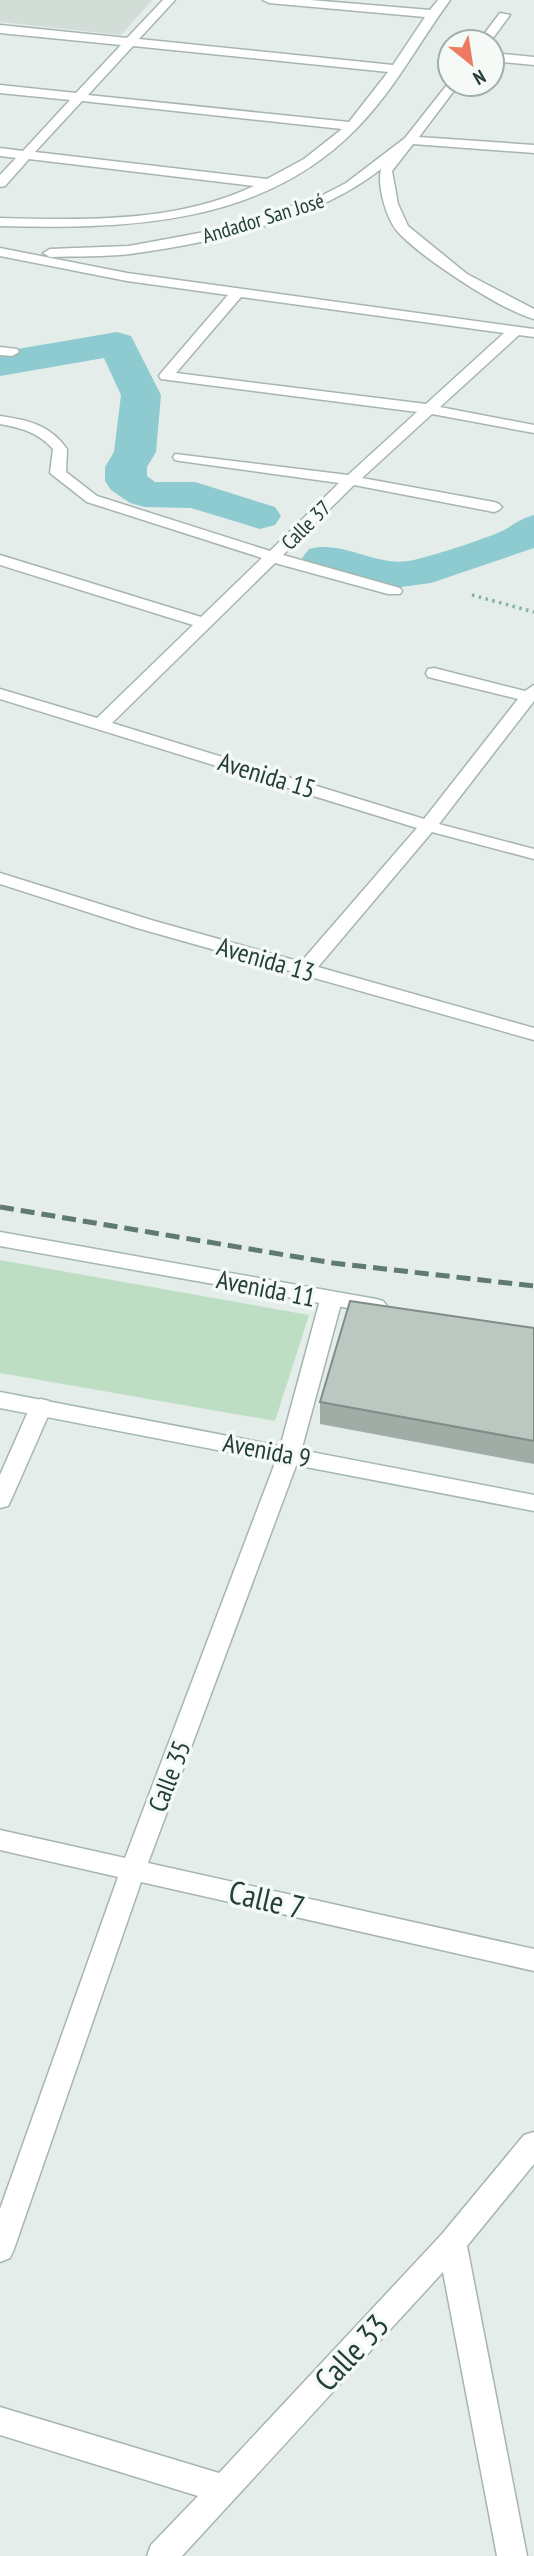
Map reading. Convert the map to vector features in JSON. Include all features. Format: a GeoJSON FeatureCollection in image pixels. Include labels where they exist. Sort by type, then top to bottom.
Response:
{"type":"FeatureCollection","features":[{"type":"Feature","properties":{"kind":"street"},"geometry":{"type":"LineString","coordinates":[[0,183],[169,0]]}},
{"type":"Feature","properties":{"kind":"street"},"geometry":{"type":"LineString","coordinates":[[269,0],[433,14]]}},
{"type":"Feature","properties":{"kind":"street"},"geometry":{"type":"LineString","coordinates":[[0,222],[138,221],[206,208],[291,174],[352,126],[398,69],[444,0]]}},
{"type":"Feature","properties":{"kind":"street"},"geometry":{"type":"LineString","coordinates":[[494,28],[504,15]]}},
{"type":"Feature","properties":{"kind":"street"},"geometry":{"type":"LineString","coordinates":[[0,29],[398,69]]}},
{"type":"Feature","properties":{"kind":"street"},"geometry":{"type":"LineString","coordinates":[[506,58],[534,61]]}},
{"type":"Feature","properties":{"kind":"street"},"geometry":{"type":"LineString","coordinates":[[0,89],[352,126]]}},
{"type":"Feature","properties":{"kind":"street"},"geometry":{"type":"LineString","coordinates":[[442,98],[386,171],[391,204],[402,228],[462,277],[534,315]]}},
{"type":"Feature","properties":{"kind":"street"},"geometry":{"type":"LineString","coordinates":[[410,140],[534,149]]}},
{"type":"Feature","properties":{"kind":"street","name":"Andador San José"},"geometry":{"type":"LineString","coordinates":[[4,252],[129,250],[224,233],[324,200],[351,186],[410,140]]}},
{"type":"Feature","properties":{"kind":"street"},"geometry":{"type":"LineString","coordinates":[[0,152],[270,183]]}},
{"type":"Feature","properties":{"kind":"street"},"geometry":{"type":"LineString","coordinates":[[4,252],[127,277],[534,334]]}},
{"type":"Feature","properties":{"kind":"street"},"geometry":{"type":"LineString","coordinates":[[238,292],[166,375],[168,377],[428,409],[534,429]]}},
{"type":"Feature","properties":{"kind":"street","name":"Calle 37"},"geometry":{"type":"LineString","coordinates":[[102,723],[351,480],[514,332]]}},
{"type":"Feature","properties":{"kind":"street"},"geometry":{"type":"LineString","coordinates":[[0,420],[26,424],[48,434],[60,449],[58,473],[92,499],[273,557],[394,591]]}},
{"type":"Feature","properties":{"kind":"street"},"geometry":{"type":"LineString","coordinates":[[180,457],[351,480],[494,507]]}},
{"type":"Feature","properties":{"kind":"street"},"geometry":{"type":"LineString","coordinates":[[0,560],[205,624]]}},
{"type":"Feature","properties":{"kind":"street"},"geometry":{"type":"LineString","coordinates":[[305,970],[428,826],[531,693],[434,673]]}},
{"type":"Feature","properties":{"kind":"street","name":"Avenida 15"},"geometry":{"type":"LineString","coordinates":[[0,694],[102,723],[428,826],[534,854]]}},
{"type":"Feature","properties":{"kind":"street","name":"Avenida 13"},"geometry":{"type":"LineString","coordinates":[[0,878],[144,924],[534,1034]]}},
{"type":"Feature","properties":{"kind":"street","name":"Avenida 11"},"geometry":{"type":"LineString","coordinates":[[0,1238],[331,1300],[399,1310]]}},
{"type":"Feature","properties":{"kind":"street","name":"Calle 35"},"geometry":{"type":"LineString","coordinates":[[0,2249],[134,1869],[289,1455],[331,1300]]}},
{"type":"Feature","properties":{"kind":"street","name":"Avenida 9"},"geometry":{"type":"LineString","coordinates":[[0,1400],[534,1503]]}},
{"type":"Feature","properties":{"kind":"street"},"geometry":{"type":"LineString","coordinates":[[0,1500],[41,1407]]}},
{"type":"Feature","properties":{"kind":"street","name":"Calle 7"},"geometry":{"type":"LineString","coordinates":[[0,1840],[534,1960]]}},
{"type":"Feature","properties":{"kind":"street","name":"Calle 33"},"geometry":{"type":"LineString","coordinates":[[162,2556],[452,2243],[534,2144]]}},
{"type":"Feature","properties":{"kind":"street"},"geometry":{"type":"LineString","coordinates":[[452,2243],[512,2556]]}},
{"type":"Feature","properties":{"kind":"street"},"geometry":{"type":"LineString","coordinates":[[0,2421],[224,2489]]}},
{"type":"Feature","properties":{"kind":"path"},"geometry":{"type":"LineString","coordinates":[[472,595],[534,612]]}},
{"type":"Feature","properties":{"kind":"shaded area"},"geometry":{"type":"Polygon","coordinates":[[[0,0],[152,0],[121,35],[0,22],[0,0]]]}},
{"type":"Feature","properties":{"kind":"green space"},"geometry":{"type":"Polygon","coordinates":[[[0,1260],[309,1315],[275,1421],[0,1373],[0,1260]]]}},
{"type":"Feature","properties":{"kind":"building"},"geometry":{"type":"Polygon","coordinates":[[[350,1301],[534,1328],[534,1441],[320,1402],[350,1301]]]}},
{"type":"Feature","properties":{"kind":"waterway"},"geometry":{"type":"LineString","coordinates":[[0,364],[117,344],[141,395],[135,452],[126,467],[126,481],[145,494],[195,495],[260,516]]}},
{"type":"Feature","properties":{"kind":"waterway"},"geometry":{"type":"LineString","coordinates":[[324,558],[387,576],[416,574],[520,539],[534,528]]}},
{"type":"Feature","properties":{"kind":"railway"},"geometry":{"type":"LineString","coordinates":[[0,1207],[333,1263],[534,1286]]}}]}
